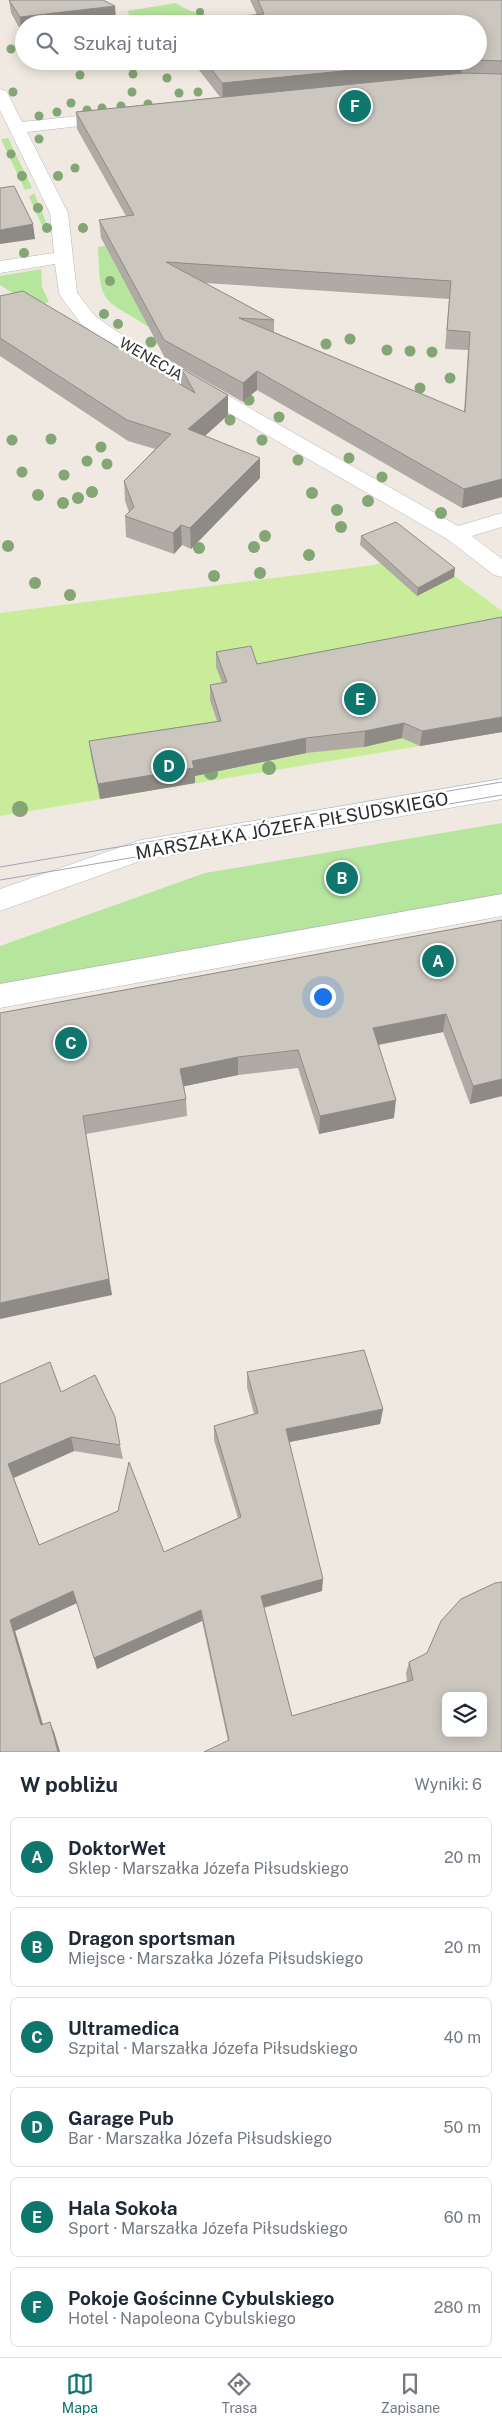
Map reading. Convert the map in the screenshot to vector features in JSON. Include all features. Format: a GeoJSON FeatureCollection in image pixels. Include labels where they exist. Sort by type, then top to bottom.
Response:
{"type":"FeatureCollection","features":[{"type":"Feature","properties":{"kind":"street","name":"WENECJA"},"geometry":{"type":"LineString","coordinates":[[0,94],[60,213],[68,294],[88,320],[121,343],[454,534],[502,570]]}},
{"type":"Feature","properties":{"kind":"street"},"geometry":{"type":"LineString","coordinates":[[17,128],[128,116]]}},
{"type":"Feature","properties":{"kind":"street"},"geometry":{"type":"LineString","coordinates":[[0,267],[65,256]]}},
{"type":"Feature","properties":{"kind":"street"},"geometry":{"type":"LineString","coordinates":[[454,534],[502,520]]}},
{"type":"Feature","properties":{"kind":"street","name":"MARSZAŁKA JÓZEFA PIŁSUDSKIEGO"},"geometry":{"type":"LineString","coordinates":[[0,900],[141,850],[502,789]]}},
{"type":"Feature","properties":{"kind":"street"},"geometry":{"type":"LineString","coordinates":[[0,996],[502,905]]}},
{"type":"Feature","properties":{"kind":"green space"},"geometry":{"type":"Polygon","coordinates":[[[176,3],[191,11],[206,15],[130,15],[127,11],[176,3]]]}},
{"type":"Feature","properties":{"kind":"green space"},"geometry":{"type":"Polygon","coordinates":[[[8,138],[32,188],[25,190],[1,139],[8,138]]]}},
{"type":"Feature","properties":{"kind":"green space"},"geometry":{"type":"Polygon","coordinates":[[[34,193],[49,229],[44,230],[29,197],[34,193]]]}},
{"type":"Feature","properties":{"kind":"green space"},"geometry":{"type":"Polygon","coordinates":[[[105,246],[149,327],[113,304],[103,291],[100,281],[98,247],[105,246]]]}},
{"type":"Feature","properties":{"kind":"green space"},"geometry":{"type":"Polygon","coordinates":[[[41,269],[42,287],[49,302],[35,307],[0,285],[0,276],[41,269]]]}},
{"type":"Feature","properties":{"kind":"green space"},"geometry":{"type":"Polygon","coordinates":[[[414,546],[502,611],[502,730],[414,747],[0,816],[0,613],[375,565],[414,546]]]}},
{"type":"Feature","properties":{"kind":"green space"},"geometry":{"type":"Polygon","coordinates":[[[502,823],[502,905],[0,996],[0,946],[205,873],[502,823]]]}},
{"type":"Feature","properties":{"kind":"building"},"geometry":{"type":"Polygon","coordinates":[[[9,0],[103,0],[115,6],[37,15],[19,15],[9,0]]]}},
{"type":"Feature","properties":{"kind":"building"},"geometry":{"type":"Polygon","coordinates":[[[258,0],[502,0],[502,61],[487,60],[487,15],[253,15],[264,14],[258,0]]]}},
{"type":"Feature","properties":{"kind":"building"},"geometry":{"type":"Polygon","coordinates":[[[212,70],[353,70],[222,83],[212,70]]]}},
{"type":"Feature","properties":{"kind":"building"},"geometry":{"type":"Polygon","coordinates":[[[463,73],[502,74],[502,479],[464,489],[257,371],[243,383],[164,340],[99,220],[134,215],[76,112],[463,73]],[[166,262],[274,320],[239,318],[465,412],[470,332],[447,330],[451,281],[166,262]]]}},
{"type":"Feature","properties":{"kind":"building"},"geometry":{"type":"Polygon","coordinates":[[[14,186],[33,224],[0,230],[0,188],[14,186]]]}},
{"type":"Feature","properties":{"kind":"building"},"geometry":{"type":"Polygon","coordinates":[[[23,291],[195,393],[181,368],[228,395],[188,429],[260,458],[190,528],[181,525],[173,533],[125,516],[134,507],[124,481],[171,434],[127,420],[0,338],[0,296],[23,291]]]}},
{"type":"Feature","properties":{"kind":"building"},"geometry":{"type":"Polygon","coordinates":[[[396,522],[455,568],[418,588],[361,536],[396,522]]]}},
{"type":"Feature","properties":{"kind":"building"},"geometry":{"type":"Polygon","coordinates":[[[502,617],[502,717],[422,731],[404,723],[365,731],[306,738],[192,761],[194,768],[98,784],[89,741],[221,721],[210,685],[227,682],[216,652],[251,646],[257,664],[502,617]]]}},
{"type":"Feature","properties":{"kind":"building"},"geometry":{"type":"Polygon","coordinates":[[[502,920],[502,1079],[473,1086],[446,1014],[373,1028],[396,1100],[320,1116],[298,1050],[238,1057],[180,1069],[186,1099],[83,1116],[109,1279],[0,1303],[0,1013],[502,920]]]}},
{"type":"Feature","properties":{"kind":"building"},"geometry":{"type":"Polygon","coordinates":[[[364,1350],[383,1409],[286,1429],[323,1579],[261,1596],[292,1716],[413,1680],[409,1662],[427,1653],[441,1621],[461,1599],[495,1583],[502,1582],[502,1752],[204,1752],[229,1740],[201,1610],[94,1658],[73,1591],[10,1620],[41,1725],[50,1722],[58,1752],[0,1752],[0,1384],[50,1362],[61,1392],[95,1375],[115,1417],[120,1445],[71,1437],[8,1464],[39,1545],[118,1511],[129,1462],[164,1552],[241,1517],[214,1426],[258,1413],[247,1372],[364,1350]]]}},
{"type":"Feature","properties":{"kind":"tram line"},"geometry":{"type":"LineString","coordinates":[[0,867],[502,782]]}},
{"type":"Feature","properties":{"kind":"tram line"},"geometry":{"type":"LineString","coordinates":[[0,880],[502,795]]}},
{"type":"Feature","properties":{"kind":"place","name":"Pokoje Gościnne Cybulskiego"},"geometry":{"type":"Point","coordinates":[355,106]}},
{"type":"Feature","properties":{"kind":"place","name":"Hala Sokoła"},"geometry":{"type":"Point","coordinates":[360,699]}},
{"type":"Feature","properties":{"kind":"place","name":"Garage Pub"},"geometry":{"type":"Point","coordinates":[169,766]}},
{"type":"Feature","properties":{"kind":"place","name":"Dragon sportsman"},"geometry":{"type":"Point","coordinates":[342,878]}},
{"type":"Feature","properties":{"kind":"place","name":"DoktorWet"},"geometry":{"type":"Point","coordinates":[438,961]}},
{"type":"Feature","properties":{"kind":"place","name":"Ultramedica"},"geometry":{"type":"Point","coordinates":[71,1043]}}]}
